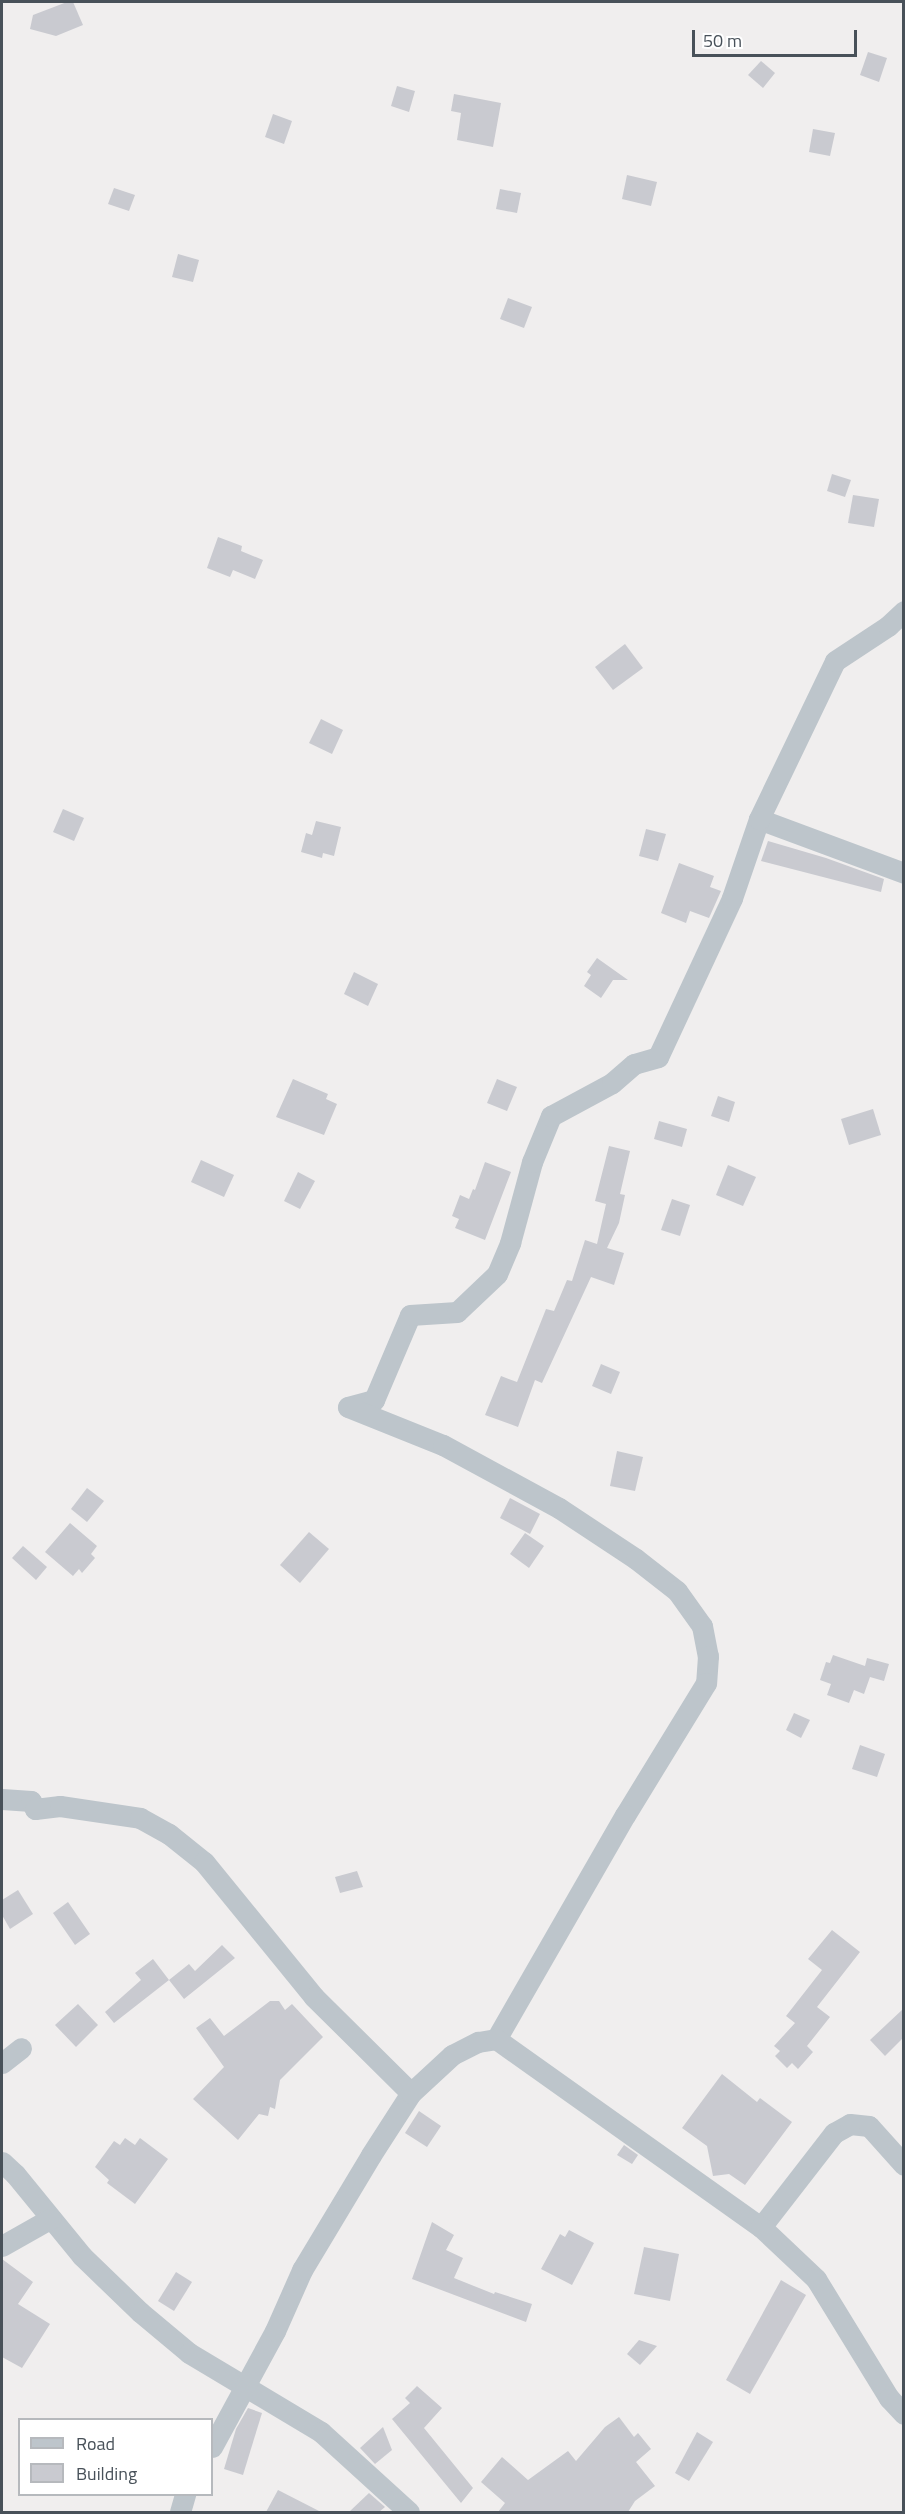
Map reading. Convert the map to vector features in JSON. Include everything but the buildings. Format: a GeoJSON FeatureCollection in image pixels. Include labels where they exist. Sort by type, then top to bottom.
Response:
{"type":"FeatureCollection","features":[{"type":"Feature","properties":{"kind":"street"},"geometry":{"type":"LineString","coordinates":[[496,2039],[625,1815],[706,1683],[708,1656],[702,1626],[677,1591],[636,1559],[559,1508],[443,1445],[348,1407],[374,1400],[410,1315],[457,1312],[497,1274],[510,1243],[532,1162],[551,1116],[612,1083],[634,1064],[658,1057],[732,898],[759,819],[835,661],[888,626],[903,611]]}},
{"type":"Feature","properties":{"kind":"street"},"geometry":{"type":"LineString","coordinates":[[759,819],[903,873]]}},
{"type":"Feature","properties":{"kind":"street"},"geometry":{"type":"LineString","coordinates":[[2,1799],[31,1801],[35,1809],[60,1806],[140,1818],[169,1834],[204,1862],[314,1997],[411,2093]]}},
{"type":"Feature","properties":{"kind":"street"},"geometry":{"type":"LineString","coordinates":[[213,2445],[275,2331],[302,2271],[411,2093],[452,2055],[478,2042],[496,2039],[761,2227],[816,2279],[889,2398],[903,2414]]}},
{"type":"Feature","properties":{"kind":"street"},"geometry":{"type":"LineString","coordinates":[[2,2063],[21,2048]]}},
{"type":"Feature","properties":{"kind":"street"},"geometry":{"type":"LineString","coordinates":[[761,2227],[834,2133],[850,2124],[869,2126],[903,2165]]}},
{"type":"Feature","properties":{"kind":"street"},"geometry":{"type":"LineString","coordinates":[[2,2162],[82,2256],[140,2312],[189,2353],[321,2432],[409,2512]]}},
{"type":"Feature","properties":{"kind":"street"},"geometry":{"type":"LineString","coordinates":[[2,2246],[51,2218]]}},
{"type":"Feature","properties":{"kind":"street"},"geometry":{"type":"LineString","coordinates":[[180,2512],[184,2496]]}}]}
